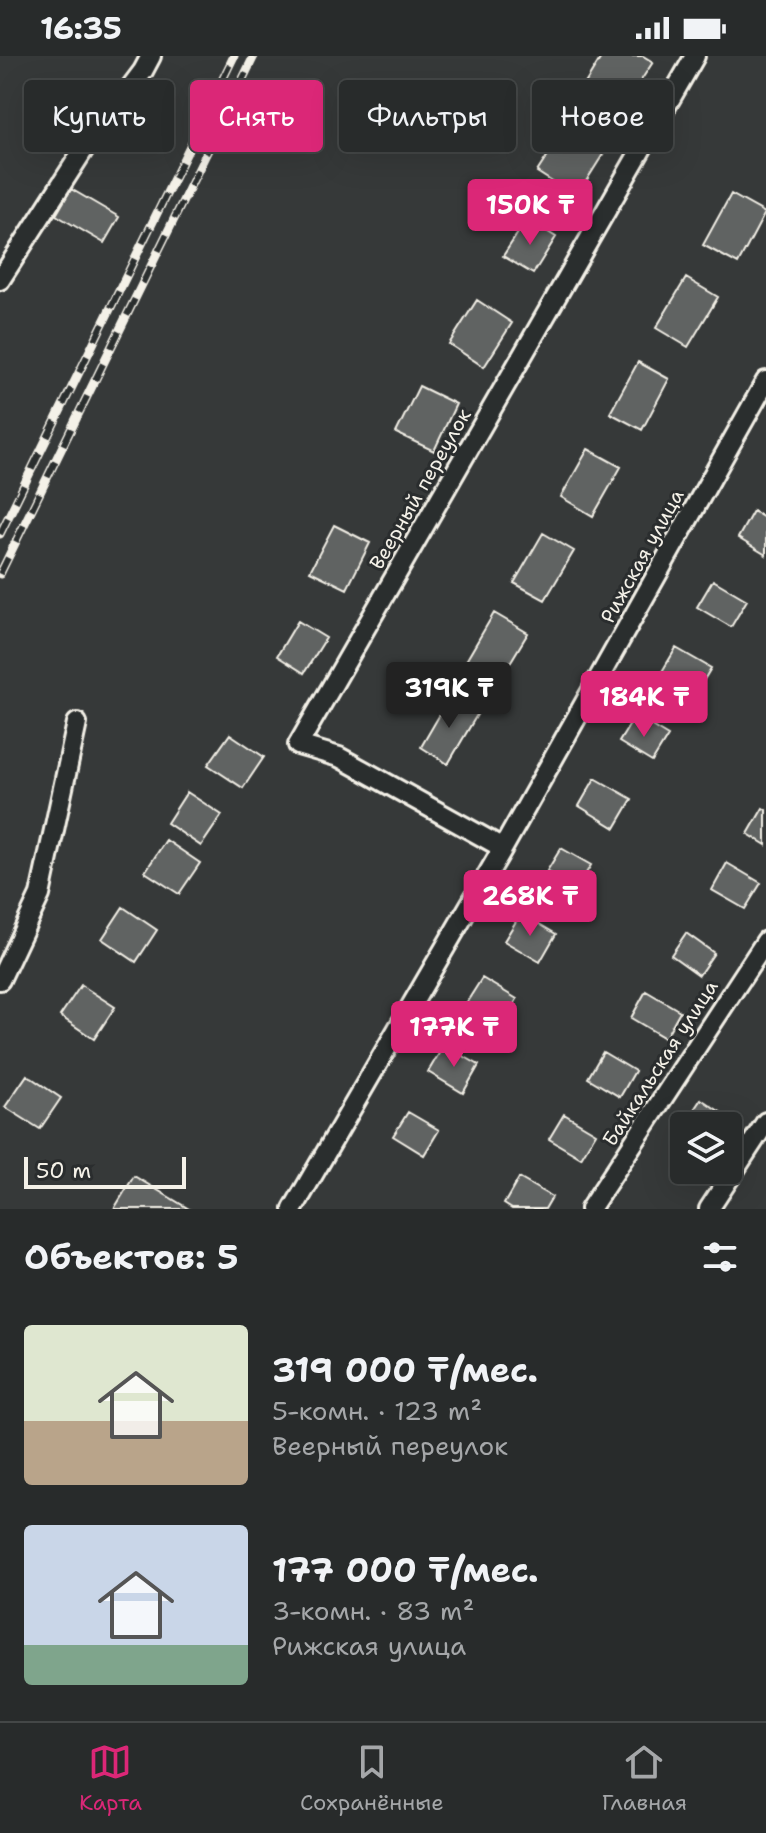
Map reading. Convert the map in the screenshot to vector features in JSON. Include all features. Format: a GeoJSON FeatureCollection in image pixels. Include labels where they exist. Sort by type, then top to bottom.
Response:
{"type":"FeatureCollection","features":[{"type":"Feature","properties":{"kind":"street"},"geometry":{"type":"LineString","coordinates":[[0,280],[84,149],[151,56]]}},
{"type":"Feature","properties":{"kind":"street","name":"Веерный переулок"},"geometry":{"type":"LineString","coordinates":[[503,848],[339,757],[298,745],[695,56]]}},
{"type":"Feature","properties":{"kind":"street","name":"Рижская улица"},"geometry":{"type":"LineString","coordinates":[[294,1209],[503,848],[766,381]]}},
{"type":"Feature","properties":{"kind":"street"},"geometry":{"type":"LineString","coordinates":[[0,980],[40,895],[77,723]]}},
{"type":"Feature","properties":{"kind":"street","name":"Байкальская улица"},"geometry":{"type":"LineString","coordinates":[[590,1209],[766,941]]}},
{"type":"Feature","properties":{"kind":"street"},"geometry":{"type":"LineString","coordinates":[[709,1209],[766,1122]]}},
{"type":"Feature","properties":{"kind":"building"},"geometry":{"type":"Polygon","coordinates":[[[602,56],[643,56],[653,62],[641,80],[587,80],[602,56]]]}},
{"type":"Feature","properties":{"kind":"building"},"geometry":{"type":"Polygon","coordinates":[[[550,152],[604,152],[576,197],[537,172],[550,152]]]}},
{"type":"Feature","properties":{"kind":"building"},"geometry":{"type":"Polygon","coordinates":[[[71,189],[119,217],[104,243],[56,215],[71,189]]]}},
{"type":"Feature","properties":{"kind":"building"},"geometry":{"type":"Polygon","coordinates":[[[731,194],[765,213],[738,264],[703,245],[731,194]]]}},
{"type":"Feature","properties":{"kind":"building"},"geometry":{"type":"Polygon","coordinates":[[[527,219],[556,237],[533,274],[503,256],[527,219]]]}},
{"type":"Feature","properties":{"kind":"building"},"geometry":{"type":"Polygon","coordinates":[[[686,278],[718,297],[688,347],[656,328],[686,278]]]}},
{"type":"Feature","properties":{"kind":"building"},"geometry":{"type":"Polygon","coordinates":[[[477,300],[512,323],[484,367],[449,344],[477,300]]]}},
{"type":"Feature","properties":{"kind":"building"},"geometry":{"type":"Polygon","coordinates":[[[638,362],[669,379],[642,430],[610,413],[638,362]]]}},
{"type":"Feature","properties":{"kind":"building"},"geometry":{"type":"Polygon","coordinates":[[[419,386],[456,404],[434,451],[396,433],[419,386]]]}},
{"type":"Feature","properties":{"kind":"building"},"geometry":{"type":"Polygon","coordinates":[[[588,449],[621,467],[593,516],[561,497],[588,449]]]}},
{"type":"Feature","properties":{"kind":"building"},"geometry":{"type":"Polygon","coordinates":[[[753,511],[766,519],[766,555],[738,538],[753,511]]]}},
{"type":"Feature","properties":{"kind":"building"},"geometry":{"type":"Polygon","coordinates":[[[334,525],[370,543],[347,589],[310,571],[334,525]]]}},
{"type":"Feature","properties":{"kind":"building"},"geometry":{"type":"Polygon","coordinates":[[[543,533],[574,551],[545,600],[514,583],[543,533]]]}},
{"type":"Feature","properties":{"kind":"building"},"geometry":{"type":"Polygon","coordinates":[[[713,580],[747,600],[731,627],[697,607],[713,580]]]}},
{"type":"Feature","properties":{"kind":"building"},"geometry":{"type":"Polygon","coordinates":[[[494,613],[528,633],[499,681],[466,661],[494,613]]]}},
{"type":"Feature","properties":{"kind":"building"},"geometry":{"type":"Polygon","coordinates":[[[298,621],[326,638],[304,673],[277,656],[298,621]]]}},
{"type":"Feature","properties":{"kind":"building"},"geometry":{"type":"Polygon","coordinates":[[[676,648],[711,668],[695,695],[660,675],[676,648]]]}},
{"type":"Feature","properties":{"kind":"building"},"geometry":{"type":"Polygon","coordinates":[[[450,697],[478,713],[448,764],[421,747],[450,697]]]}},
{"type":"Feature","properties":{"kind":"building"},"geometry":{"type":"Polygon","coordinates":[[[635,716],[668,736],[652,762],[619,742],[635,716]]]}},
{"type":"Feature","properties":{"kind":"building"},"geometry":{"type":"Polygon","coordinates":[[[230,734],[264,757],[243,788],[208,765],[230,734]]]}},
{"type":"Feature","properties":{"kind":"building"},"geometry":{"type":"Polygon","coordinates":[[[595,778],[632,799],[615,828],[579,806],[595,778]]]}},
{"type":"Feature","properties":{"kind":"building"},"geometry":{"type":"Polygon","coordinates":[[[187,792],[222,815],[201,846],[167,823],[187,792]]]}},
{"type":"Feature","properties":{"kind":"building"},"geometry":{"type":"Polygon","coordinates":[[[763,808],[766,810],[766,845],[748,834],[763,808]]]}},
{"type":"Feature","properties":{"kind":"building"},"geometry":{"type":"Polygon","coordinates":[[[166,840],[200,863],[179,894],[145,872],[166,840]]]}},
{"type":"Feature","properties":{"kind":"building"},"geometry":{"type":"Polygon","coordinates":[[[561,848],[591,865],[577,888],[547,871],[561,848]]]}},
{"type":"Feature","properties":{"kind":"building"},"geometry":{"type":"Polygon","coordinates":[[[727,863],[761,883],[745,909],[712,890],[727,863]]]}},
{"type":"Feature","properties":{"kind":"building"},"geometry":{"type":"Polygon","coordinates":[[[123,907],[157,930],[136,962],[102,939],[123,907]]]}},
{"type":"Feature","properties":{"kind":"building"},"geometry":{"type":"Polygon","coordinates":[[[521,913],[556,934],[540,962],[504,941],[521,913]]]}},
{"type":"Feature","properties":{"kind":"building"},"geometry":{"type":"Polygon","coordinates":[[[686,933],[714,953],[699,975],[671,955],[686,933]]]}},
{"type":"Feature","properties":{"kind":"building"},"geometry":{"type":"Polygon","coordinates":[[[482,978],[517,999],[501,1027],[465,1005],[482,978]]]}},
{"type":"Feature","properties":{"kind":"building"},"geometry":{"type":"Polygon","coordinates":[[[81,985],[115,1007],[94,1039],[60,1016],[81,985]]]}},
{"type":"Feature","properties":{"kind":"building"},"geometry":{"type":"Polygon","coordinates":[[[646,991],[680,1011],[665,1038],[631,1018],[646,991]]]}},
{"type":"Feature","properties":{"kind":"building"},"geometry":{"type":"Polygon","coordinates":[[[444,1045],[479,1065],[463,1093],[428,1072],[444,1045]]]}},
{"type":"Feature","properties":{"kind":"building"},"geometry":{"type":"Polygon","coordinates":[[[603,1052],[635,1071],[620,1097],[588,1078],[603,1052]]]}},
{"type":"Feature","properties":{"kind":"building"},"geometry":{"type":"Polygon","coordinates":[[[27,1075],[61,1098],[40,1129],[5,1107],[27,1075]]]}},
{"type":"Feature","properties":{"kind":"building"},"geometry":{"type":"Polygon","coordinates":[[[701,1099],[720,1112],[692,1112],[701,1099]]]}},
{"type":"Feature","properties":{"kind":"building"},"geometry":{"type":"Polygon","coordinates":[[[408,1112],[439,1130],[424,1155],[393,1136],[408,1112]]]}},
{"type":"Feature","properties":{"kind":"building"},"geometry":{"type":"Polygon","coordinates":[[[564,1114],[596,1133],[581,1158],[549,1139],[564,1114]]]}},
{"type":"Feature","properties":{"kind":"building"},"geometry":{"type":"Polygon","coordinates":[[[134,1176],[189,1209],[114,1209],[134,1176]]]}},
{"type":"Feature","properties":{"kind":"building"},"geometry":{"type":"Polygon","coordinates":[[[519,1178],[552,1197],[545,1209],[512,1209],[504,1204],[519,1178]]]}},
{"type":"Feature","properties":{"kind":"railway"},"geometry":{"type":"LineString","coordinates":[[0,534],[234,56]]}},
{"type":"Feature","properties":{"kind":"railway"},"geometry":{"type":"LineString","coordinates":[[0,574],[254,56]]}}]}
